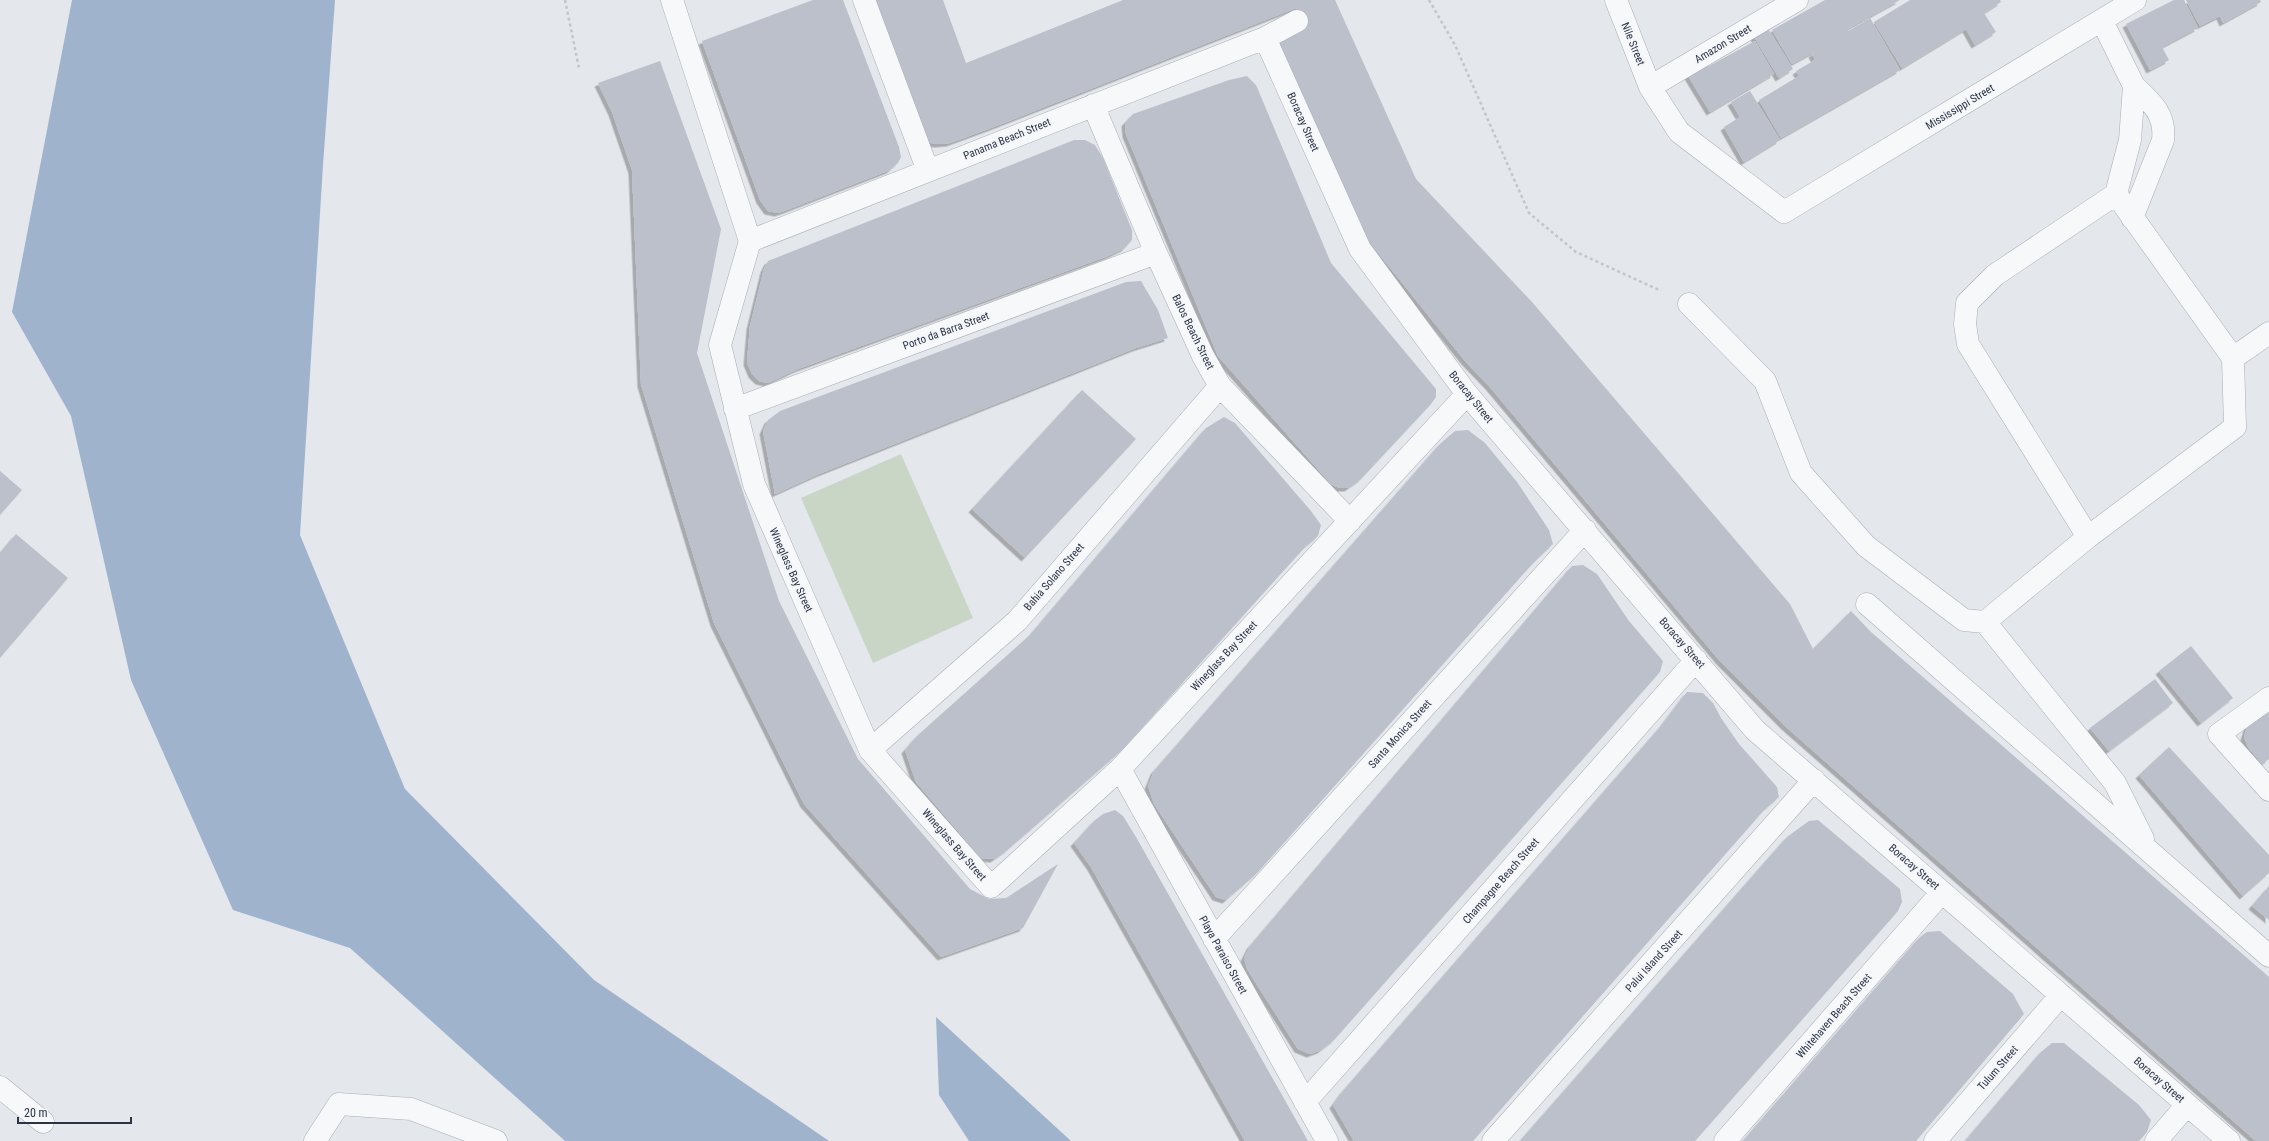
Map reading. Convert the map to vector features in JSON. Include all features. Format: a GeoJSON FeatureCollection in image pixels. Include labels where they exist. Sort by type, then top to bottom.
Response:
{"type":"FeatureCollection","features":[{"type":"Feature","properties":{"kind":"street"},"geometry":{"type":"LineString","coordinates":[[672,0],[750,241]]}},
{"type":"Feature","properties":{"kind":"street"},"geometry":{"type":"LineString","coordinates":[[864,0],[928,171]]}},
{"type":"Feature","properties":{"kind":"street","name":"Nile Street"},"geometry":{"type":"LineString","coordinates":[[1616,0],[1650,87],[1679,132],[1784,212]]}},
{"type":"Feature","properties":{"kind":"street","name":"Amazon Street"},"geometry":{"type":"LineString","coordinates":[[1650,87],[1797,0]]}},
{"type":"Feature","properties":{"kind":"street","name":"Mississippi Street"},"geometry":{"type":"LineString","coordinates":[[1784,212],[2135,0]]}},
{"type":"Feature","properties":{"kind":"street","name":"Panama Beach Street"},"geometry":{"type":"LineString","coordinates":[[750,241],[1265,38],[1297,21]]}},
{"type":"Feature","properties":{"kind":"street"},"geometry":{"type":"LineString","coordinates":[[2102,21],[2134,86],[2155,106],[2164,126],[2163,140],[2132,218]]}},
{"type":"Feature","properties":{"kind":"street","name":"Boracay Street"},"geometry":{"type":"LineString","coordinates":[[1265,38],[1360,249],[1468,394],[1755,730],[2229,1141]]}},
{"type":"Feature","properties":{"kind":"street"},"geometry":{"type":"LineString","coordinates":[[2088,538],[1968,344],[1965,324],[1967,303],[1995,275],[2116,194],[2130,140],[2134,86]]}},
{"type":"Feature","properties":{"kind":"street","name":"Balos Beach Street"},"geometry":{"type":"LineString","coordinates":[[1093,105],[1156,252],[1203,356],[1220,386],[1350,521]]}},
{"type":"Feature","properties":{"kind":"street"},"geometry":{"type":"LineString","coordinates":[[1689,304],[1765,381],[1801,473],[1866,546],[1964,620],[1985,622],[2088,538],[2235,427],[2233,358],[2116,194]]}},
{"type":"Feature","properties":{"kind":"street","name":"Wineglass Bay Street"},"geometry":{"type":"LineString","coordinates":[[750,241],[720,345],[754,484],[870,750],[991,887],[1120,769],[1468,394]]}},
{"type":"Feature","properties":{"kind":"street","name":"Porto da Barra Street"},"geometry":{"type":"LineString","coordinates":[[735,409],[1156,252]]}},
{"type":"Feature","properties":{"kind":"street"},"geometry":{"type":"LineString","coordinates":[[2233,358],[2269,333]]}},
{"type":"Feature","properties":{"kind":"street","name":"Bahia Solano Street"},"geometry":{"type":"LineString","coordinates":[[870,750],[1017,621],[1220,386]]}},
{"type":"Feature","properties":{"kind":"street","name":"Santa Monica Street"},"geometry":{"type":"LineString","coordinates":[[1214,939],[1585,530]]}},
{"type":"Feature","properties":{"kind":"street"},"geometry":{"type":"LineString","coordinates":[[1867,604],[2269,956]]}},
{"type":"Feature","properties":{"kind":"street"},"geometry":{"type":"LineString","coordinates":[[1985,622],[2115,783],[2148,849]]}},
{"type":"Feature","properties":{"kind":"street","name":"Champagne Beach Street"},"geometry":{"type":"LineString","coordinates":[[1305,1102],[1696,660]]}},
{"type":"Feature","properties":{"kind":"street"},"geometry":{"type":"LineString","coordinates":[[2269,698],[2219,734],[2269,790]]}},
{"type":"Feature","properties":{"kind":"street","name":"Playa Paraiso Street"},"geometry":{"type":"LineString","coordinates":[[1120,769],[1327,1141]]}},
{"type":"Feature","properties":{"kind":"street","name":"Palui Island Street"},"geometry":{"type":"LineString","coordinates":[[1493,1141],[1814,780]]}},
{"type":"Feature","properties":{"kind":"street","name":"Whitehaven Beach Street"},"geometry":{"type":"LineString","coordinates":[[1725,1141],[1942,892]]}},
{"type":"Feature","properties":{"kind":"street","name":"Tulum Street"},"geometry":{"type":"LineString","coordinates":[[1935,1141],[2061,995]]}},
{"type":"Feature","properties":{"kind":"street"},"geometry":{"type":"LineString","coordinates":[[0,1087],[43,1122]]}},
{"type":"Feature","properties":{"kind":"street"},"geometry":{"type":"LineString","coordinates":[[315,1141],[339,1104],[411,1109],[496,1141]]}},
{"type":"Feature","properties":{"kind":"street"},"geometry":{"type":"LineString","coordinates":[[2156,1141],[2187,1105]]}},
{"type":"Feature","properties":{"kind":"path"},"geometry":{"type":"LineString","coordinates":[[565,0],[579,68]]}},
{"type":"Feature","properties":{"kind":"path"},"geometry":{"type":"LineString","coordinates":[[1429,0],[1455,45],[1529,212],[1576,252],[1689,304]]}},
{"type":"Feature","properties":{"kind":"green space"},"geometry":{"type":"Polygon","coordinates":[[[901,454],[973,618],[873,663],[801,498],[901,454]]]}},
{"type":"Feature","properties":{"kind":"water"},"geometry":{"type":"Polygon","coordinates":[[[72,0],[335,0],[323,165],[300,535],[405,789],[594,980],[829,1141],[565,1141],[350,948],[233,910],[131,680],[71,416],[12,312],[72,0]]]}},
{"type":"Feature","properties":{"kind":"water"},"geometry":{"type":"Polygon","coordinates":[[[936,1017],[1071,1141],[969,1141],[939,1095],[936,1017]]]}},
{"type":"Feature","properties":{"kind":"building"},"geometry":{"type":"Polygon","coordinates":[[[813,0],[843,0],[899,147],[901,157],[898,163],[890,170],[778,213],[768,211],[760,200],[702,41],[813,0]]]}},
{"type":"Feature","properties":{"kind":"building"},"geometry":{"type":"Polygon","coordinates":[[[872,0],[943,0],[966,63],[1123,0],[1335,0],[1416,179],[1532,302],[1790,604],[1813,649],[1851,611],[1871,632],[2269,977],[2269,1141],[2256,1141],[1785,726],[1720,661],[1489,386],[1465,361],[1363,234],[1346,189],[1279,48],[1280,40],[1305,25],[1296,8],[991,128],[950,143],[938,144],[931,143],[924,132],[872,0]]]}},
{"type":"Feature","properties":{"kind":"building"},"geometry":{"type":"Polygon","coordinates":[[[1825,0],[1900,0],[1851,27],[1852,28],[1840,36],[1870,18],[1900,70],[1781,138],[1759,100],[1799,76],[1796,71],[1815,60],[1812,54],[1821,48],[1792,64],[1772,30],[1825,0]]]}},
{"type":"Feature","properties":{"kind":"building"},"geometry":{"type":"Polygon","coordinates":[[[1910,0],[2000,0],[2001,2],[1984,13],[1996,32],[1975,45],[1966,29],[1902,68],[1874,22],[1910,0]]]}},
{"type":"Feature","properties":{"kind":"building"},"geometry":{"type":"Polygon","coordinates":[[[2174,0],[2184,0],[2198,28],[2162,47],[2169,60],[2150,70],[2126,24],[2174,0]]]}},
{"type":"Feature","properties":{"kind":"building"},"geometry":{"type":"Polygon","coordinates":[[[2186,0],[2260,0],[2261,2],[2223,23],[2220,16],[2200,26],[2186,0]]]}},
{"type":"Feature","properties":{"kind":"building"},"geometry":{"type":"Polygon","coordinates":[[[1767,27],[1793,69],[1779,78],[1753,35],[1767,27]]]}},
{"type":"Feature","properties":{"kind":"building"},"geometry":{"type":"Polygon","coordinates":[[[1755,41],[1774,74],[1710,112],[1687,74],[1706,62],[1709,66],[1755,41]]]}},
{"type":"Feature","properties":{"kind":"building"},"geometry":{"type":"Polygon","coordinates":[[[660,61],[721,229],[697,353],[779,601],[858,759],[970,889],[989,899],[1006,898],[1058,864],[1023,928],[941,957],[804,804],[714,623],[641,384],[632,170],[612,112],[598,83],[660,61]]]}},
{"type":"Feature","properties":{"kind":"building"},"geometry":{"type":"Polygon","coordinates":[[[1247,76],[1256,85],[1331,263],[1436,389],[1436,397],[1431,404],[1361,479],[1348,488],[1339,488],[1331,484],[1218,356],[1126,134],[1125,123],[1133,114],[1229,80],[1247,76]]]}},
{"type":"Feature","properties":{"kind":"building"},"geometry":{"type":"Polygon","coordinates":[[[1750,91],[1780,140],[1744,162],[1724,127],[1740,117],[1731,102],[1750,91]]]}},
{"type":"Feature","properties":{"kind":"building"},"geometry":{"type":"Polygon","coordinates":[[[1074,140],[1085,140],[1095,145],[1103,158],[1132,230],[1132,240],[1125,248],[1108,256],[798,369],[768,383],[759,381],[752,374],[747,362],[750,326],[764,269],[768,261],[1074,140]]]}},
{"type":"Feature","properties":{"kind":"building"},"geometry":{"type":"Polygon","coordinates":[[[1141,281],[1158,310],[1168,338],[1136,348],[819,474],[775,494],[763,431],[768,420],[780,411],[1126,282],[1141,281]]]}},
{"type":"Feature","properties":{"kind":"building"},"geometry":{"type":"Polygon","coordinates":[[[1082,390],[1136,439],[1025,558],[972,509],[1082,390]]]}},
{"type":"Feature","properties":{"kind":"building"},"geometry":{"type":"Polygon","coordinates":[[[1224,417],[1235,423],[1311,511],[1321,525],[1318,536],[1305,547],[1123,749],[1007,850],[994,859],[981,858],[916,782],[905,750],[917,736],[1031,634],[1206,428],[1224,417]]]}},
{"type":"Feature","properties":{"kind":"building"},"geometry":{"type":"Polygon","coordinates":[[[1468,430],[1485,443],[1517,482],[1549,530],[1553,544],[1534,562],[1257,873],[1226,900],[1216,897],[1154,804],[1148,786],[1154,771],[1440,444],[1455,431],[1468,430]]]}},
{"type":"Feature","properties":{"kind":"building"},"geometry":{"type":"Polygon","coordinates":[[[0,471],[22,490],[0,515],[0,471]]]}},
{"type":"Feature","properties":{"kind":"building"},"geometry":{"type":"Polygon","coordinates":[[[16,534],[68,578],[0,658],[0,553],[16,534]]]}},
{"type":"Feature","properties":{"kind":"building"},"geometry":{"type":"Polygon","coordinates":[[[1583,565],[1597,574],[1629,621],[1663,661],[1660,672],[1334,1040],[1321,1050],[1310,1054],[1298,1049],[1247,969],[1244,958],[1250,946],[1572,566],[1583,565]]]}},
{"type":"Feature","properties":{"kind":"building"},"geometry":{"type":"Polygon","coordinates":[[[2191,646],[2233,698],[2201,723],[2159,671],[2191,646]]]}},
{"type":"Feature","properties":{"kind":"building"},"geometry":{"type":"Polygon","coordinates":[[[2155,679],[2173,703],[2109,751],[2090,728],[2155,679]]]}},
{"type":"Feature","properties":{"kind":"building"},"geometry":{"type":"Polygon","coordinates":[[[1687,692],[1703,693],[1713,703],[1721,718],[1739,744],[1777,787],[1779,797],[1765,809],[1473,1141],[1354,1141],[1333,1105],[1343,1091],[1662,725],[1687,692]]]}},
{"type":"Feature","properties":{"kind":"building"},"geometry":{"type":"Polygon","coordinates":[[[2269,713],[2269,759],[2262,764],[2248,747],[2244,737],[2248,724],[2269,713]]]}},
{"type":"Feature","properties":{"kind":"building"},"geometry":{"type":"Polygon","coordinates":[[[2169,747],[2269,855],[2269,873],[2243,896],[2139,775],[2169,747]]]}},
{"type":"Feature","properties":{"kind":"building"},"geometry":{"type":"Polygon","coordinates":[[[1115,810],[1123,816],[1136,837],[1308,1141],[1245,1141],[1091,867],[1074,843],[1094,821],[1103,814],[1115,810]]]}},
{"type":"Feature","properties":{"kind":"building"},"geometry":{"type":"Polygon","coordinates":[[[1818,820],[1900,889],[1902,902],[1898,911],[1695,1141],[1520,1141],[1787,837],[1809,821],[1818,820]]]}},
{"type":"Feature","properties":{"kind":"building"},"geometry":{"type":"Polygon","coordinates":[[[2269,886],[2269,920],[2252,906],[2269,886]]]}},
{"type":"Feature","properties":{"kind":"building"},"geometry":{"type":"Polygon","coordinates":[[[1940,931],[2013,994],[2024,1014],[1916,1141],[1743,1141],[1920,937],[1927,932],[1940,931]]]}},
{"type":"Feature","properties":{"kind":"building"},"geometry":{"type":"Polygon","coordinates":[[[2052,1043],[2064,1043],[2139,1105],[2151,1120],[2147,1132],[2139,1141],[1965,1141],[2041,1052],[2052,1043]]]}}]}
